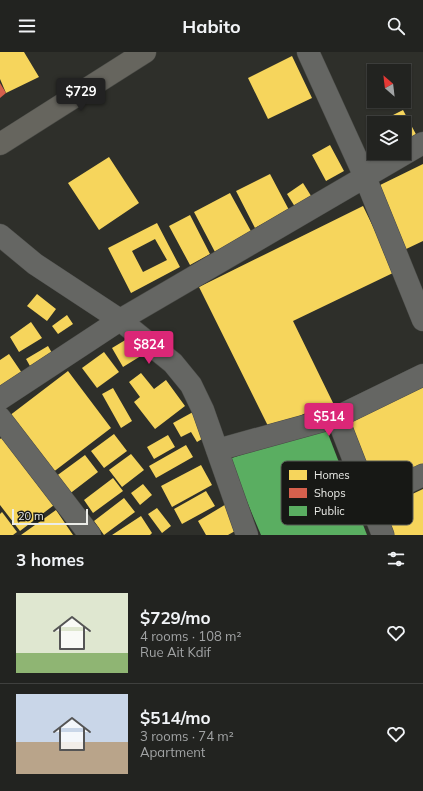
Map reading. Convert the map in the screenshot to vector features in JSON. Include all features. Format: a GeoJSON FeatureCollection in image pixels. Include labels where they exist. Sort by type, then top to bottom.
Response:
{"type":"FeatureCollection","features":[{"type":"Feature","properties":{"kind":"street"},"geometry":{"type":"LineString","coordinates":[[0,144],[145,52]]}},
{"type":"Feature","properties":{"kind":"street"},"geometry":{"type":"LineString","coordinates":[[308,52],[365,177],[423,320]]}},
{"type":"Feature","properties":{"kind":"street"},"geometry":{"type":"LineString","coordinates":[[0,399],[120,320],[423,143]]}},
{"type":"Feature","properties":{"kind":"street"},"geometry":{"type":"LineString","coordinates":[[0,235],[35,264],[120,320],[173,363],[191,385],[203,410],[247,535]]}},
{"type":"Feature","properties":{"kind":"street"},"geometry":{"type":"LineString","coordinates":[[217,450],[337,417],[423,375]]}},
{"type":"Feature","properties":{"kind":"street"},"geometry":{"type":"LineString","coordinates":[[337,417],[354,461]]}},
{"type":"Feature","properties":{"kind":"street"},"geometry":{"type":"LineString","coordinates":[[0,418],[90,535]]}},
{"type":"Feature","properties":{"kind":"street"},"geometry":{"type":"LineString","coordinates":[[413,480],[423,475]]}},
{"type":"Feature","properties":{"kind":"street"},"geometry":{"type":"LineString","coordinates":[[379,525],[383,535]]}},
{"type":"Feature","properties":{"kind":"building: Homes"},"geometry":{"type":"Polygon","coordinates":[[[0,52],[24,52],[39,77],[6,93],[0,79],[0,52]]]}},
{"type":"Feature","properties":{"kind":"building: Homes"},"geometry":{"type":"Polygon","coordinates":[[[292,56],[312,98],[268,119],[248,78],[292,56]]]}},
{"type":"Feature","properties":{"kind":"building: Homes"},"geometry":{"type":"Polygon","coordinates":[[[403,110],[406,116],[391,116],[403,110]]]}},
{"type":"Feature","properties":{"kind":"building: Homes"},"geometry":{"type":"Polygon","coordinates":[[[411,125],[418,138],[411,142],[411,125]]]}},
{"type":"Feature","properties":{"kind":"building: Homes"},"geometry":{"type":"Polygon","coordinates":[[[330,145],[344,171],[326,181],[312,155],[330,145]]]}},
{"type":"Feature","properties":{"kind":"building: Homes"},"geometry":{"type":"Polygon","coordinates":[[[109,157],[139,203],[99,230],[68,183],[109,157]]]}},
{"type":"Feature","properties":{"kind":"building: Homes"},"geometry":{"type":"Polygon","coordinates":[[[423,164],[423,241],[404,250],[374,188],[423,164]]]}},
{"type":"Feature","properties":{"kind":"building: Homes"},"geometry":{"type":"Polygon","coordinates":[[[270,174],[289,210],[255,228],[236,191],[270,174]]]}},
{"type":"Feature","properties":{"kind":"building: Homes"},"geometry":{"type":"Polygon","coordinates":[[[303,183],[313,199],[297,210],[287,194],[303,183]]]}},
{"type":"Feature","properties":{"kind":"building: Homes"},"geometry":{"type":"Polygon","coordinates":[[[230,193],[252,233],[215,252],[194,212],[230,193]]]}},
{"type":"Feature","properties":{"kind":"building: Homes"},"geometry":{"type":"Polygon","coordinates":[[[363,206],[395,272],[293,321],[336,409],[313,420],[308,412],[270,430],[199,287],[363,206]]]}},
{"type":"Feature","properties":{"kind":"building: Homes"},"geometry":{"type":"Polygon","coordinates":[[[190,215],[210,254],[190,265],[169,226],[190,215]]]}},
{"type":"Feature","properties":{"kind":"building: Homes"},"geometry":{"type":"Polygon","coordinates":[[[157,223],[180,267],[131,293],[108,248],[157,223]],[[155,239],[132,251],[143,272],[167,260],[155,239]]]}},
{"type":"Feature","properties":{"kind":"building: Homes"},"geometry":{"type":"Polygon","coordinates":[[[37,294],[56,309],[47,321],[27,306],[37,294]]]}},
{"type":"Feature","properties":{"kind":"building: Homes"},"geometry":{"type":"Polygon","coordinates":[[[67,315],[73,324],[58,334],[52,326],[67,315]]]}},
{"type":"Feature","properties":{"kind":"building: Homes"},"geometry":{"type":"Polygon","coordinates":[[[31,322],[42,338],[19,352],[10,337],[31,322]]]}},
{"type":"Feature","properties":{"kind":"building: Homes"},"geometry":{"type":"Polygon","coordinates":[[[132,336],[144,354],[123,367],[112,348],[132,336]]]}},
{"type":"Feature","properties":{"kind":"building: Homes"},"geometry":{"type":"Polygon","coordinates":[[[48,346],[52,353],[30,366],[26,359],[48,346]]]}},
{"type":"Feature","properties":{"kind":"building: Homes"},"geometry":{"type":"Polygon","coordinates":[[[104,352],[119,372],[97,388],[82,368],[104,352]]]}},
{"type":"Feature","properties":{"kind":"building: Homes"},"geometry":{"type":"Polygon","coordinates":[[[9,354],[24,376],[0,392],[0,360],[9,354]]]}},
{"type":"Feature","properties":{"kind":"building: Homes"},"geometry":{"type":"Polygon","coordinates":[[[68,371],[111,428],[52,473],[9,416],[68,371]]]}},
{"type":"Feature","properties":{"kind":"building: Homes"},"geometry":{"type":"Polygon","coordinates":[[[141,373],[154,389],[166,380],[185,406],[155,429],[134,402],[140,397],[129,382],[141,373]]]}},
{"type":"Feature","properties":{"kind":"building: Homes"},"geometry":{"type":"Polygon","coordinates":[[[423,387],[423,469],[413,473],[413,461],[364,461],[346,420],[423,387]]]}},
{"type":"Feature","properties":{"kind":"building: Homes"},"geometry":{"type":"Polygon","coordinates":[[[113,388],[132,421],[121,428],[102,394],[113,388]]]}},
{"type":"Feature","properties":{"kind":"building: Homes"},"geometry":{"type":"Polygon","coordinates":[[[193,412],[207,436],[197,442],[191,432],[181,437],[173,423],[193,412]]]}},
{"type":"Feature","properties":{"kind":"building: Homes"},"geometry":{"type":"Polygon","coordinates":[[[114,434],[127,451],[104,468],[91,451],[114,434]]]}},
{"type":"Feature","properties":{"kind":"building: Homes"},"geometry":{"type":"Polygon","coordinates":[[[168,435],[175,447],[154,459],[147,447],[168,435]]]}},
{"type":"Feature","properties":{"kind":"building: Homes"},"geometry":{"type":"Polygon","coordinates":[[[3,437],[54,505],[20,531],[0,505],[0,439],[3,437]]]}},
{"type":"Feature","properties":{"kind":"building: Homes"},"geometry":{"type":"Polygon","coordinates":[[[186,445],[193,457],[156,478],[149,466],[186,445]]]}},
{"type":"Feature","properties":{"kind":"building: Homes"},"geometry":{"type":"Polygon","coordinates":[[[131,454],[144,470],[122,487],[109,470],[131,454]]]}},
{"type":"Feature","properties":{"kind":"building: Homes"},"geometry":{"type":"Polygon","coordinates":[[[85,455],[98,472],[68,495],[55,477],[85,455]]]}},
{"type":"Feature","properties":{"kind":"building: Homes"},"geometry":{"type":"Polygon","coordinates":[[[201,465],[212,485],[172,507],[161,486],[201,465]]]}},
{"type":"Feature","properties":{"kind":"building: Homes"},"geometry":{"type":"Polygon","coordinates":[[[113,478],[123,491],[93,513],[84,500],[113,478]]]}},
{"type":"Feature","properties":{"kind":"building: Homes"},"geometry":{"type":"Polygon","coordinates":[[[143,484],[152,495],[140,505],[131,493],[143,484]]]}},
{"type":"Feature","properties":{"kind":"building: Homes"},"geometry":{"type":"Polygon","coordinates":[[[423,489],[423,535],[389,535],[385,525],[413,525],[413,494],[423,489]]]}},
{"type":"Feature","properties":{"kind":"building: Homes"},"geometry":{"type":"Polygon","coordinates":[[[206,491],[215,506],[182,524],[174,509],[206,491]]]}},
{"type":"Feature","properties":{"kind":"building: Homes"},"geometry":{"type":"Polygon","coordinates":[[[124,498],[135,512],[104,535],[94,521],[124,498]]]}},
{"type":"Feature","properties":{"kind":"building: Homes"},"geometry":{"type":"Polygon","coordinates":[[[228,503],[242,527],[228,535],[206,535],[198,521],[228,503]]]}},
{"type":"Feature","properties":{"kind":"building: Homes"},"geometry":{"type":"Polygon","coordinates":[[[157,508],[171,526],[162,533],[148,514],[157,508]]]}},
{"type":"Feature","properties":{"kind":"building: Homes"},"geometry":{"type":"Polygon","coordinates":[[[56,510],[73,535],[21,535],[56,510]]]}},
{"type":"Feature","properties":{"kind":"building: Homes"},"geometry":{"type":"Polygon","coordinates":[[[2,512],[17,532],[13,535],[0,535],[0,514],[2,512]]]}},
{"type":"Feature","properties":{"kind":"building: Homes"},"geometry":{"type":"Polygon","coordinates":[[[141,516],[152,533],[150,535],[112,535],[141,516]]]}},
{"type":"Feature","properties":{"kind":"building: Shops"},"geometry":{"type":"Polygon","coordinates":[[[0,83],[6,93],[0,98],[0,83]]]}},
{"type":"Feature","properties":{"kind":"building: Public"},"geometry":{"type":"Polygon","coordinates":[[[325,426],[338,461],[281,461],[281,525],[363,525],[367,535],[261,535],[229,459],[325,426]]]}}]}
